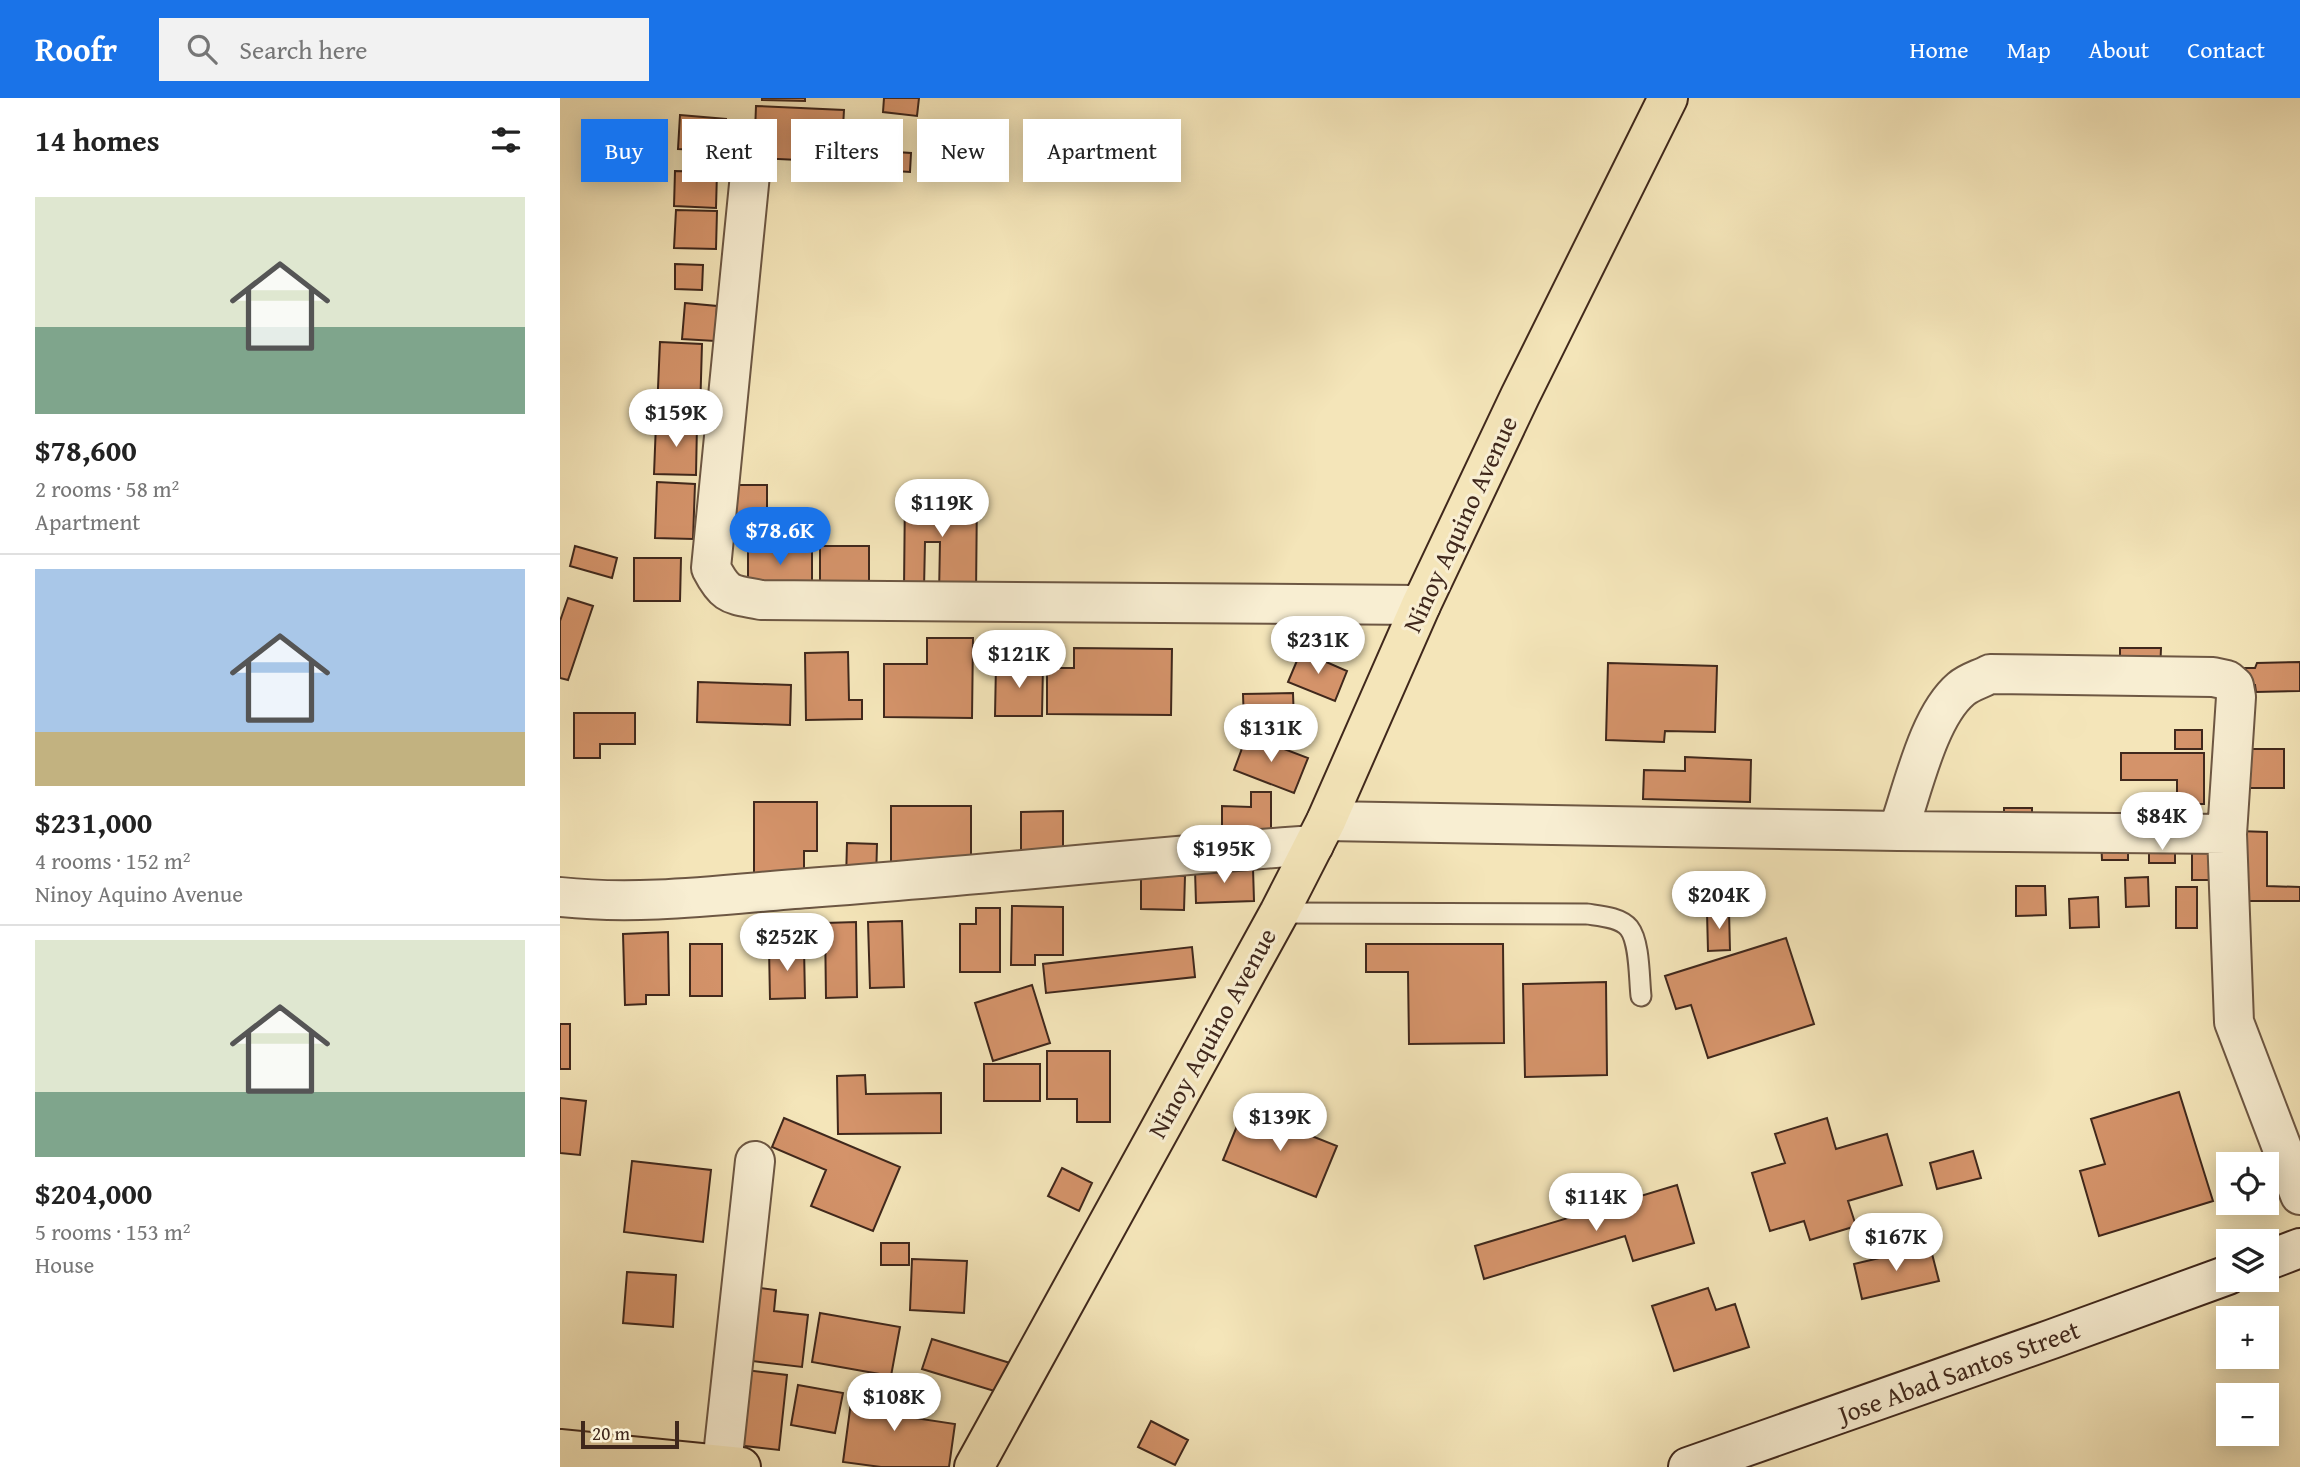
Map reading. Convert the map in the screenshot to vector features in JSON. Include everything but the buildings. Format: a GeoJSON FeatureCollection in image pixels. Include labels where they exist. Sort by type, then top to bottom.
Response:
{"type":"FeatureCollection","features":[{"type":"Feature","properties":{"kind":"main road","name":"Ninoy Aquino Avenue"},"geometry":{"type":"LineString","coordinates":[[974,1467],[1279,913],[1320,833],[1422,604],[1520,396],[1668,98]]}},
{"type":"Feature","properties":{"kind":"main road"},"geometry":{"type":"LineString","coordinates":[[560,1449],[731,1466]]}},
{"type":"Feature","properties":{"kind":"street"},"geometry":{"type":"LineString","coordinates":[[749,182],[711,568],[721,587],[732,594],[761,600],[1422,604]]}},
{"type":"Feature","properties":{"kind":"street"},"geometry":{"type":"LineString","coordinates":[[1898,831],[1934,726],[1944,706],[1963,687],[1990,674],[2213,677],[2227,680],[2234,686],[2236,697],[2227,834],[2234,1022],[2300,1195]]}},
{"type":"Feature","properties":{"kind":"street"},"geometry":{"type":"LineString","coordinates":[[560,897],[668,899],[963,877],[1167,856],[1320,833],[1898,831],[2227,834]]}},
{"type":"Feature","properties":{"kind":"street"},"geometry":{"type":"LineString","coordinates":[[731,1466],[755,1161]]}},
{"type":"Feature","properties":{"kind":"street"},"geometry":{"type":"LineString","coordinates":[[2279,1256],[2300,1248]]}},
{"type":"Feature","properties":{"kind":"street","name":"Jose Abad Santos Street"},"geometry":{"type":"LineString","coordinates":[[1688,1467],[2216,1279]]}},
{"type":"Feature","properties":{"kind":"lane"},"geometry":{"type":"LineString","coordinates":[[1279,913],[1587,914],[1613,918],[1629,928],[1636,946],[1641,996]]}}]}
